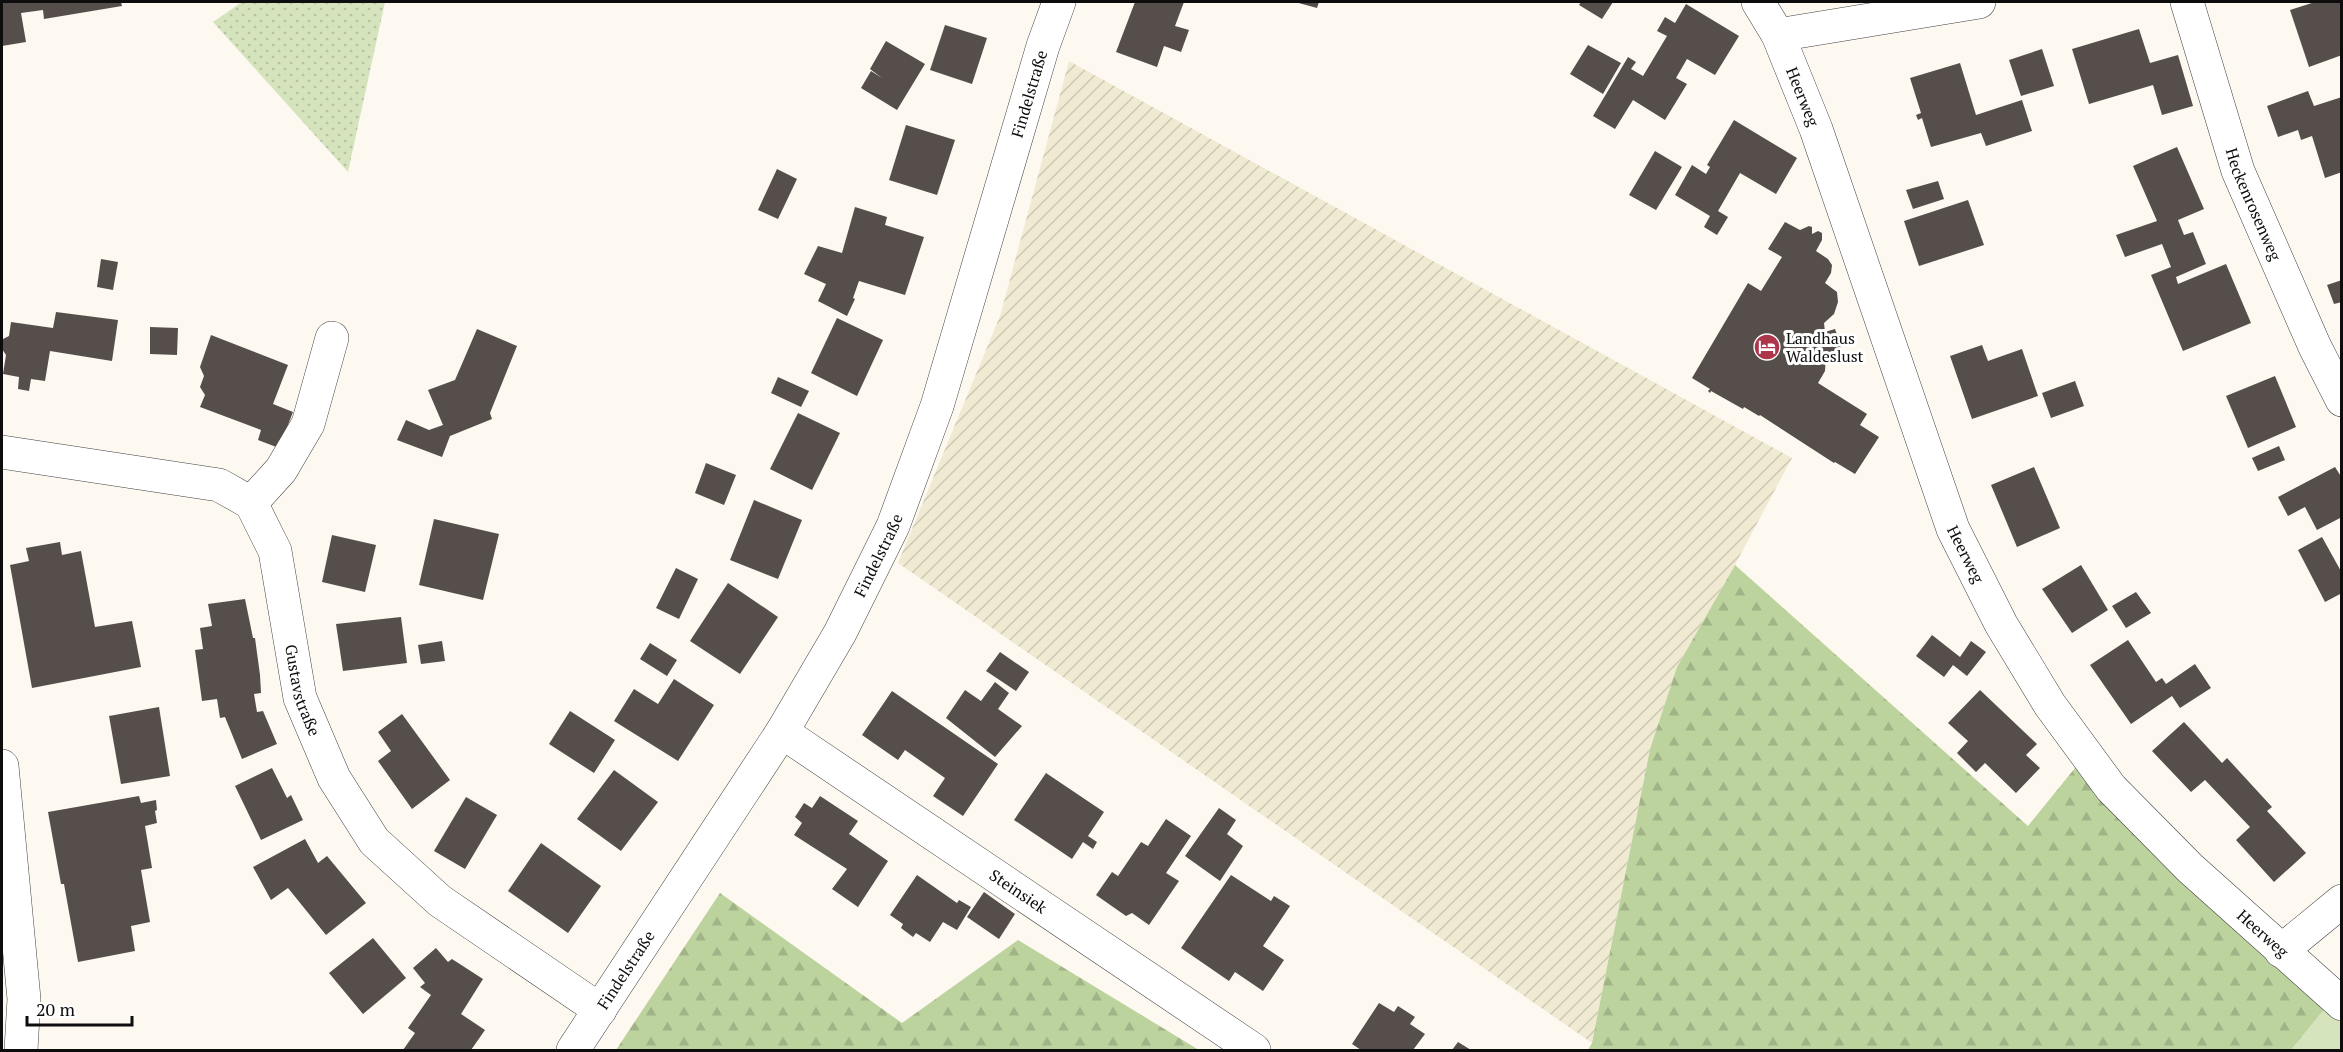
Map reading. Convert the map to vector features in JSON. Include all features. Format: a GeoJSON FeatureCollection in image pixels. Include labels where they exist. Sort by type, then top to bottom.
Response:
{"type":"FeatureCollection","features":[{"type":"Feature","properties":{"kind":"street","name":"Findelstraße"},"geometry":{"type":"LineString","coordinates":[[573,1050],[782,732],[840,633],[893,526],[938,406],[1043,46],[1059,2]]}},
{"type":"Feature","properties":{"kind":"street","name":"Heerweg"},"geometry":{"type":"LineString","coordinates":[[1758,2],[1778,35],[1816,129],[1953,529],[2001,624],[2050,705],[2111,788],[2190,868],[2342,1004]]}},
{"type":"Feature","properties":{"kind":"street"},"geometry":{"type":"LineString","coordinates":[[1778,35],[1979,2]]}},
{"type":"Feature","properties":{"kind":"street","name":"Heckenrosenweg"},"geometry":{"type":"LineString","coordinates":[[2187,2],[2238,171],[2315,347],[2342,400]]}},
{"type":"Feature","properties":{"kind":"street"},"geometry":{"type":"LineString","coordinates":[[2,452],[219,485],[251,503],[281,470],[308,424],[332,338]]}},
{"type":"Feature","properties":{"kind":"street","name":"Gustavstraße"},"geometry":{"type":"LineString","coordinates":[[251,503],[275,551],[300,698],[334,778],[374,841],[440,901],[600,1010]]}},
{"type":"Feature","properties":{"kind":"street","name":"Steinsiek"},"geometry":{"type":"LineString","coordinates":[[782,732],[1254,1050]]}},
{"type":"Feature","properties":{"kind":"street"},"geometry":{"type":"LineString","coordinates":[[2,766],[24,999],[21,1050]]}},
{"type":"Feature","properties":{"kind":"street"},"geometry":{"type":"LineString","coordinates":[[2281,951],[2342,901]]}},
{"type":"Feature","properties":{"kind":"shaded area"},"geometry":{"type":"Polygon","coordinates":[[[1069,61],[1792,458],[1677,667],[1650,749],[1592,1043],[898,563],[1000,316],[1069,61]]]}},
{"type":"Feature","properties":{"kind":"green space"},"geometry":{"type":"Polygon","coordinates":[[[242,2],[385,2],[348,172],[213,22],[242,2]]]}},
{"type":"Feature","properties":{"kind":"green space"},"geometry":{"type":"Polygon","coordinates":[[[1735,565],[2028,826],[2079,763],[2331,1001],[2291,1050],[1588,1050],[1592,1043],[1650,749],[1677,667],[1735,565]]]}},
{"type":"Feature","properties":{"kind":"green space"},"geometry":{"type":"Polygon","coordinates":[[[720,893],[902,1023],[1018,940],[1199,1050],[616,1050],[720,893]]]}},
{"type":"Feature","properties":{"kind":"green space"},"geometry":{"type":"Polygon","coordinates":[[[2331,1001],[2341,1009],[2341,1050],[2291,1050],[2331,1001]]]}},
{"type":"Feature","properties":{"kind":"building"},"geometry":{"type":"Polygon","coordinates":[[[2,2],[121,2],[122,6],[44,19],[43,10],[21,13],[26,42],[2,46],[2,2]]]}},
{"type":"Feature","properties":{"kind":"building"},"geometry":{"type":"Polygon","coordinates":[[[1135,2],[1184,2],[1175,26],[1189,30],[1181,52],[1164,46],[1157,67],[1116,52],[1135,2]]]}},
{"type":"Feature","properties":{"kind":"building"},"geometry":{"type":"Polygon","coordinates":[[[1295,2],[1319,2],[1317,8],[1295,2]]]}},
{"type":"Feature","properties":{"kind":"building"},"geometry":{"type":"Polygon","coordinates":[[[1581,2],[1613,2],[1602,19],[1579,5],[1581,2]]]}},
{"type":"Feature","properties":{"kind":"building"},"geometry":{"type":"Polygon","coordinates":[[[2315,2],[2342,2],[2342,55],[2309,67],[2290,10],[2315,2]]]}},
{"type":"Feature","properties":{"kind":"building"},"geometry":{"type":"Polygon","coordinates":[[[1686,4],[1739,36],[1715,75],[1687,59],[1676,78],[1687,84],[1665,120],[1633,100],[1615,129],[1593,116],[1628,57],[1636,62],[1631,69],[1643,76],[1667,36],[1657,31],[1665,17],[1675,23],[1686,4]]]}},
{"type":"Feature","properties":{"kind":"building"},"geometry":{"type":"Polygon","coordinates":[[[945,25],[987,38],[972,84],[930,70],[945,25]]]}},
{"type":"Feature","properties":{"kind":"building"},"geometry":{"type":"Polygon","coordinates":[[[2139,29],[2150,63],[2178,55],[2193,106],[2162,115],[2153,85],[2089,104],[2072,49],[2139,29]]]}},
{"type":"Feature","properties":{"kind":"building"},"geometry":{"type":"Polygon","coordinates":[[[886,41],[925,64],[897,110],[861,88],[871,71],[882,78],[870,69],[886,41]]]}},
{"type":"Feature","properties":{"kind":"building"},"geometry":{"type":"Polygon","coordinates":[[[1588,45],[1621,63],[1603,94],[1570,74],[1588,45]]]}},
{"type":"Feature","properties":{"kind":"building"},"geometry":{"type":"Polygon","coordinates":[[[2042,49],[2054,86],[2021,96],[2009,60],[2042,49]]]}},
{"type":"Feature","properties":{"kind":"building"},"geometry":{"type":"Polygon","coordinates":[[[1960,63],[1976,115],[2022,100],[2032,131],[1986,146],[1981,133],[1931,147],[1922,118],[1918,120],[1916,115],[1921,113],[1910,78],[1960,63]]]}},
{"type":"Feature","properties":{"kind":"building"},"geometry":{"type":"Polygon","coordinates":[[[2308,91],[2314,106],[2342,97],[2342,172],[2325,178],[2312,136],[2301,140],[2298,130],[2278,137],[2267,106],[2308,91]]]}},
{"type":"Feature","properties":{"kind":"building"},"geometry":{"type":"Polygon","coordinates":[[[1734,120],[1797,158],[1776,194],[1740,173],[1718,211],[1728,217],[1717,235],[1704,227],[1710,216],[1675,195],[1692,165],[1706,174],[1710,167],[1707,165],[1734,120]]]}},
{"type":"Feature","properties":{"kind":"building"},"geometry":{"type":"Polygon","coordinates":[[[906,125],[955,140],[937,195],[889,180],[906,125]]]}},
{"type":"Feature","properties":{"kind":"building"},"geometry":{"type":"Polygon","coordinates":[[[2177,147],[2204,209],[2178,220],[2184,235],[2193,232],[2206,264],[2176,277],[2178,284],[2226,264],[2251,323],[2183,351],[2151,275],[2171,267],[2162,244],[2125,257],[2116,235],[2157,221],[2133,166],[2177,147]]]}},
{"type":"Feature","properties":{"kind":"building"},"geometry":{"type":"Polygon","coordinates":[[[1655,151],[1682,167],[1656,210],[1629,195],[1655,151]]]}},
{"type":"Feature","properties":{"kind":"building"},"geometry":{"type":"Polygon","coordinates":[[[777,169],[797,179],[778,219],[758,210],[777,169]]]}},
{"type":"Feature","properties":{"kind":"building"},"geometry":{"type":"Polygon","coordinates":[[[1938,181],[1944,199],[1913,209],[1906,190],[1938,181]]]}},
{"type":"Feature","properties":{"kind":"building"},"geometry":{"type":"Polygon","coordinates":[[[1968,200],[1984,245],[1919,266],[1904,221],[1968,200]]]}},
{"type":"Feature","properties":{"kind":"building"},"geometry":{"type":"Polygon","coordinates":[[[855,207],[887,217],[885,225],[924,237],[905,295],[859,281],[853,298],[855,299],[847,316],[818,301],[826,284],[804,274],[818,246],[842,253],[855,207]]]}},
{"type":"Feature","properties":{"kind":"building","name":"Landhaus Waldeslust"},"geometry":{"type":"Polygon","coordinates":[[[1785,222],[1800,230],[1812,227],[1812,234],[1818,231],[1822,233],[1822,240],[1816,251],[1828,259],[1832,265],[1831,273],[1825,283],[1837,292],[1838,302],[1834,314],[1824,323],[1825,332],[1835,329],[1843,352],[1826,356],[1825,371],[1818,383],[1867,414],[1860,425],[1879,437],[1855,474],[1760,415],[1744,407],[1743,409],[1711,391],[1710,393],[1708,391],[1710,389],[1692,378],[1748,283],[1761,291],[1782,257],[1768,249],[1785,222]]]}},
{"type":"Feature","properties":{"kind":"building"},"geometry":{"type":"Polygon","coordinates":[[[101,259],[118,262],[113,290],[97,287],[101,259]]]}},
{"type":"Feature","properties":{"kind":"building"},"geometry":{"type":"Polygon","coordinates":[[[2342,280],[2342,302],[2334,304],[2327,285],[2342,280]]]}},
{"type":"Feature","properties":{"kind":"building"},"geometry":{"type":"Polygon","coordinates":[[[56,312],[118,320],[112,361],[50,351],[45,381],[31,379],[29,391],[18,389],[19,377],[3,374],[6,355],[2,349],[3,339],[9,336],[11,322],[53,328],[56,312]]]}},
{"type":"Feature","properties":{"kind":"building"},"geometry":{"type":"Polygon","coordinates":[[[837,318],[883,340],[857,396],[811,373],[837,318]]]}},
{"type":"Feature","properties":{"kind":"building"},"geometry":{"type":"Polygon","coordinates":[[[150,327],[178,328],[177,355],[150,354],[150,327]]]}},
{"type":"Feature","properties":{"kind":"building"},"geometry":{"type":"Polygon","coordinates":[[[477,329],[517,346],[490,413],[492,419],[450,436],[442,457],[397,440],[406,420],[429,430],[443,425],[428,390],[455,380],[477,329]]]}},
{"type":"Feature","properties":{"kind":"building"},"geometry":{"type":"Polygon","coordinates":[[[211,335],[288,365],[273,404],[293,412],[279,448],[258,440],[261,430],[200,407],[205,395],[200,387],[204,376],[200,367],[211,335]]]}},
{"type":"Feature","properties":{"kind":"building"},"geometry":{"type":"Polygon","coordinates":[[[1982,345],[1988,361],[2022,349],[2038,396],[1972,419],[1950,356],[1982,345]]]}},
{"type":"Feature","properties":{"kind":"building"},"geometry":{"type":"Polygon","coordinates":[[[2275,376],[2296,427],[2248,448],[2226,396],[2275,376]]]}},
{"type":"Feature","properties":{"kind":"building"},"geometry":{"type":"Polygon","coordinates":[[[778,377],[809,391],[801,407],[771,393],[778,377]]]}},
{"type":"Feature","properties":{"kind":"building"},"geometry":{"type":"Polygon","coordinates":[[[2075,381],[2084,406],[2051,418],[2042,393],[2075,381]]]}},
{"type":"Feature","properties":{"kind":"building"},"geometry":{"type":"Polygon","coordinates":[[[798,413],[840,433],[812,490],[770,469],[798,413]]]}},
{"type":"Feature","properties":{"kind":"building"},"geometry":{"type":"Polygon","coordinates":[[[2279,446],[2285,460],[2258,471],[2252,458],[2279,446]]]}},
{"type":"Feature","properties":{"kind":"building"},"geometry":{"type":"Polygon","coordinates":[[[706,463],[736,475],[724,505],[695,493],[706,463]]]}},
{"type":"Feature","properties":{"kind":"building"},"geometry":{"type":"Polygon","coordinates":[[[2034,467],[2060,528],[2017,547],[1991,485],[2034,467]]]}},
{"type":"Feature","properties":{"kind":"building"},"geometry":{"type":"Polygon","coordinates":[[[2335,467],[2342,478],[2340,499],[2342,517],[2317,530],[2305,507],[2288,516],[2278,497],[2335,467]]]}},
{"type":"Feature","properties":{"kind":"building"},"geometry":{"type":"Polygon","coordinates":[[[754,500],[802,520],[778,579],[730,560],[754,500]]]}},
{"type":"Feature","properties":{"kind":"building"},"geometry":{"type":"Polygon","coordinates":[[[434,519],[499,534],[483,600],[419,585],[434,519]]]}},
{"type":"Feature","properties":{"kind":"building"},"geometry":{"type":"Polygon","coordinates":[[[332,535],[376,545],[365,592],[322,582],[332,535]]]}},
{"type":"Feature","properties":{"kind":"building"},"geometry":{"type":"Polygon","coordinates":[[[2322,537],[2342,573],[2342,593],[2325,602],[2298,550],[2322,537]]]}},
{"type":"Feature","properties":{"kind":"building"},"geometry":{"type":"Polygon","coordinates":[[[60,542],[62,555],[81,551],[95,627],[132,621],[141,667],[32,688],[10,565],[29,561],[26,548],[60,542]]]}},
{"type":"Feature","properties":{"kind":"building"},"geometry":{"type":"Polygon","coordinates":[[[2081,565],[2108,610],[2072,633],[2042,589],[2081,565]]]}},
{"type":"Feature","properties":{"kind":"building"},"geometry":{"type":"Polygon","coordinates":[[[676,568],[698,579],[679,619],[656,608],[676,568]]]}},
{"type":"Feature","properties":{"kind":"building"},"geometry":{"type":"Polygon","coordinates":[[[728,583],[778,617],[740,674],[690,641],[728,583]]]}},
{"type":"Feature","properties":{"kind":"building"},"geometry":{"type":"Polygon","coordinates":[[[2136,592],[2151,613],[2126,628],[2112,606],[2136,592]]]}},
{"type":"Feature","properties":{"kind":"building"},"geometry":{"type":"Polygon","coordinates":[[[245,599],[253,638],[255,638],[260,675],[261,693],[254,694],[257,712],[263,711],[277,744],[242,759],[225,717],[220,718],[217,699],[202,701],[195,650],[203,649],[200,628],[212,626],[208,604],[245,599]]]}},
{"type":"Feature","properties":{"kind":"building"},"geometry":{"type":"Polygon","coordinates":[[[401,617],[407,663],[343,671],[336,624],[401,617]]]}},
{"type":"Feature","properties":{"kind":"building"},"geometry":{"type":"Polygon","coordinates":[[[1932,635],[1960,657],[1971,641],[1986,652],[1967,676],[1953,665],[1944,677],[1916,656],[1932,635]]]}},
{"type":"Feature","properties":{"kind":"building"},"geometry":{"type":"Polygon","coordinates":[[[2128,640],[2156,682],[2162,678],[2166,684],[2195,664],[2211,688],[2180,708],[2172,696],[2131,724],[2090,665],[2128,640]]]}},
{"type":"Feature","properties":{"kind":"building"},"geometry":{"type":"Polygon","coordinates":[[[442,641],[445,661],[421,664],[418,645],[442,641]]]}},
{"type":"Feature","properties":{"kind":"building"},"geometry":{"type":"Polygon","coordinates":[[[650,643],[677,660],[667,676],[640,659],[650,643]]]}},
{"type":"Feature","properties":{"kind":"building"},"geometry":{"type":"Polygon","coordinates":[[[1000,652],[1029,672],[1016,691],[986,671],[1000,652]]]}},
{"type":"Feature","properties":{"kind":"building"},"geometry":{"type":"Polygon","coordinates":[[[674,679],[714,705],[678,761],[614,721],[634,689],[658,704],[674,679]]]}},
{"type":"Feature","properties":{"kind":"building"},"geometry":{"type":"Polygon","coordinates":[[[995,682],[1009,693],[998,709],[1022,726],[995,757],[946,718],[965,690],[981,701],[995,682]]]}},
{"type":"Feature","properties":{"kind":"building"},"geometry":{"type":"Polygon","coordinates":[[[1980,690],[2037,744],[2026,755],[2040,768],[2016,793],[1985,763],[1976,772],[1957,753],[1968,741],[1948,723],[1980,690]]]}},
{"type":"Feature","properties":{"kind":"building"},"geometry":{"type":"Polygon","coordinates":[[[892,691],[998,764],[963,816],[933,796],[945,778],[905,750],[898,760],[862,735],[892,691]]]}},
{"type":"Feature","properties":{"kind":"building"},"geometry":{"type":"Polygon","coordinates":[[[159,707],[170,776],[121,784],[109,716],[159,707]]]}},
{"type":"Feature","properties":{"kind":"building"},"geometry":{"type":"Polygon","coordinates":[[[570,711],[615,740],[594,773],[549,744],[570,711]]]}},
{"type":"Feature","properties":{"kind":"building"},"geometry":{"type":"Polygon","coordinates":[[[402,714],[450,780],[412,809],[378,761],[391,751],[378,732],[402,714]]]}},
{"type":"Feature","properties":{"kind":"building"},"geometry":{"type":"Polygon","coordinates":[[[2184,722],[2222,763],[2227,758],[2272,807],[2267,811],[2306,853],[2274,882],[2236,840],[2250,827],[2205,780],[2191,792],[2152,751],[2184,722]]]}},
{"type":"Feature","properties":{"kind":"building"},"geometry":{"type":"Polygon","coordinates":[[[272,768],[287,798],[291,795],[303,820],[261,840],[235,786],[272,768]]]}},
{"type":"Feature","properties":{"kind":"building"},"geometry":{"type":"Polygon","coordinates":[[[614,770],[658,802],[621,851],[577,819],[614,770]]]}},
{"type":"Feature","properties":{"kind":"building"},"geometry":{"type":"Polygon","coordinates":[[[1046,773],[1104,812],[1088,836],[1097,842],[1093,849],[1083,842],[1072,859],[1014,820],[1046,773]]]}},
{"type":"Feature","properties":{"kind":"building"},"geometry":{"type":"Polygon","coordinates":[[[139,796],[141,803],[156,800],[157,810],[155,811],[157,823],[145,826],[152,868],[141,870],[150,922],[131,926],[135,951],[78,962],[48,812],[139,796]]]}},
{"type":"Feature","properties":{"kind":"building"},"geometry":{"type":"Polygon","coordinates":[[[820,796],[858,821],[849,834],[888,861],[858,907],[832,889],[847,869],[794,835],[802,823],[795,817],[804,803],[812,808],[820,796]]]}},
{"type":"Feature","properties":{"kind":"building"},"geometry":{"type":"Polygon","coordinates":[[[466,797],[497,815],[465,869],[434,851],[466,797]]]}},
{"type":"Feature","properties":{"kind":"building"},"geometry":{"type":"Polygon","coordinates":[[[1219,808],[1236,820],[1227,834],[1243,846],[1220,881],[1185,856],[1219,808]]]}},
{"type":"Feature","properties":{"kind":"building"},"geometry":{"type":"Polygon","coordinates":[[[1166,819],[1191,836],[1166,873],[1179,881],[1149,925],[1132,913],[1126,916],[1096,895],[1112,872],[1118,876],[1141,842],[1148,846],[1166,819]]]}},
{"type":"Feature","properties":{"kind":"building"},"geometry":{"type":"Polygon","coordinates":[[[305,839],[318,863],[327,856],[366,903],[326,935],[288,888],[271,900],[253,867],[305,839]]]}},
{"type":"Feature","properties":{"kind":"building"},"geometry":{"type":"Polygon","coordinates":[[[541,843],[601,886],[568,933],[508,891],[541,843]]]}},
{"type":"Feature","properties":{"kind":"building"},"geometry":{"type":"Polygon","coordinates":[[[917,875],[957,903],[959,900],[971,907],[957,930],[943,922],[930,942],[916,933],[913,937],[901,928],[903,924],[890,915],[917,875]]]}},
{"type":"Feature","properties":{"kind":"building"},"geometry":{"type":"Polygon","coordinates":[[[1231,875],[1271,901],[1274,896],[1290,906],[1263,946],[1284,960],[1263,991],[1235,972],[1229,981],[1181,948],[1231,875]]]}},
{"type":"Feature","properties":{"kind":"building"},"geometry":{"type":"Polygon","coordinates":[[[984,892],[1015,914],[999,939],[967,917],[984,892]]]}},
{"type":"Feature","properties":{"kind":"building"},"geometry":{"type":"Polygon","coordinates":[[[373,938],[406,978],[363,1014],[329,973],[373,938]]]}},
{"type":"Feature","properties":{"kind":"building"},"geometry":{"type":"Polygon","coordinates":[[[436,948],[448,962],[452,959],[483,979],[461,1014],[485,1030],[471,1050],[403,1050],[415,1033],[408,1028],[431,995],[420,987],[425,983],[413,968],[436,948]]]}},
{"type":"Feature","properties":{"kind":"building"},"geometry":{"type":"Polygon","coordinates":[[[1379,1003],[1394,1012],[1398,1006],[1415,1017],[1410,1024],[1425,1034],[1413,1050],[1361,1050],[1352,1044],[1379,1003]]]}},
{"type":"Feature","properties":{"kind":"building"},"geometry":{"type":"Polygon","coordinates":[[[1458,1042],[1471,1050],[1452,1050],[1458,1042]]]}},
{"type":"Feature","properties":{"kind":"place","name":"Landhaus Waldeslust"},"geometry":{"type":"Point","coordinates":[1767,347]}}]}
